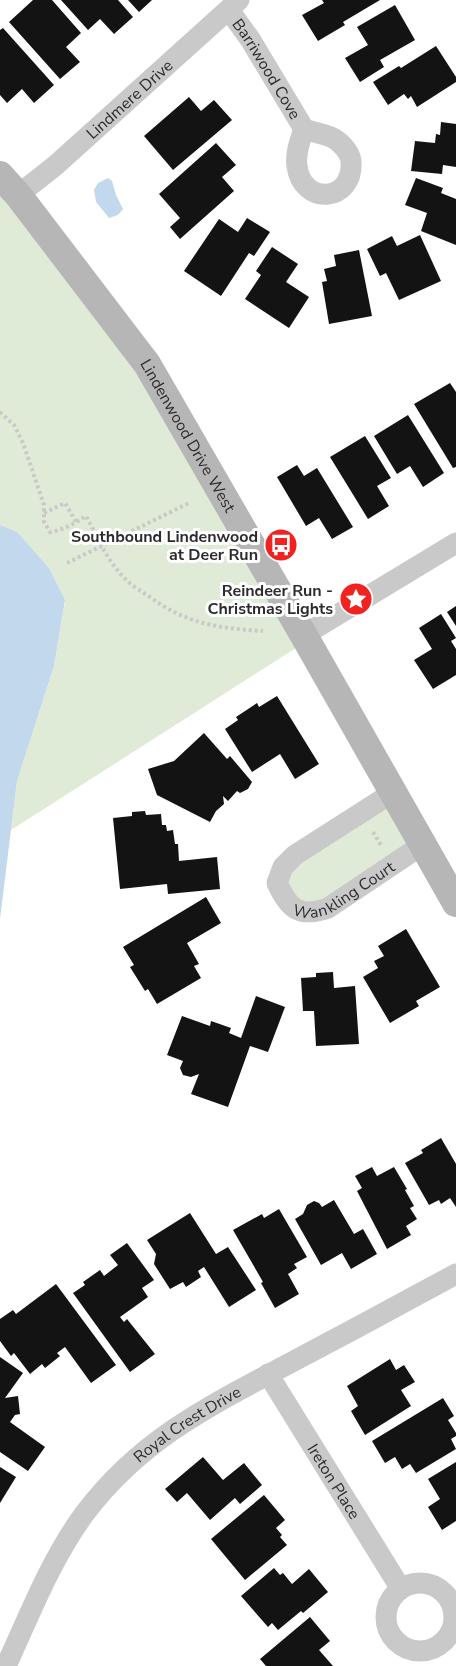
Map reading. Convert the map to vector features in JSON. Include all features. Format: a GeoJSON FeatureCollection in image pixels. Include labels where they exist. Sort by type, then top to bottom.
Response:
{"type":"FeatureCollection","features":[{"type":"Feature","properties":{"kind":"street","name":"Barriwood Cove"},"geometry":{"type":"LineString","coordinates":[[234,5],[250,39],[304,129]]}},
{"type":"Feature","properties":{"kind":"street","name":"Lindmere Drive"},"geometry":{"type":"LineString","coordinates":[[9,185],[56,165],[234,5]]}},
{"type":"Feature","properties":{"kind":"street","name":"Lindenwood Drive West"},"geometry":{"type":"LineString","coordinates":[[9,185],[147,364],[456,903]]}},
{"type":"Feature","properties":{"kind":"street"},"geometry":{"type":"LineString","coordinates":[[304,635],[456,543]]}},
{"type":"Feature","properties":{"kind":"street","name":"Wankling Court"},"geometry":{"type":"LineString","coordinates":[[392,793],[295,855],[283,867],[277,883],[284,896],[295,908],[311,914],[328,908],[422,845]]}},
{"type":"Feature","properties":{"kind":"street","name":"Royal Crest Drive"},"geometry":{"type":"LineString","coordinates":[[6,1666],[57,1559],[84,1514],[113,1479],[160,1437],[213,1404],[456,1274]]}},
{"type":"Feature","properties":{"kind":"street","name":"Ireton Place"},"geometry":{"type":"LineString","coordinates":[[268,1374],[401,1589]]}},
{"type":"Feature","properties":{"kind":"path"},"geometry":{"type":"LineString","coordinates":[[0,412],[14,425],[23,443],[44,505],[44,522],[50,532],[58,531],[86,516],[118,572],[165,608],[190,620],[228,629],[263,632]]}},
{"type":"Feature","properties":{"kind":"path"},"geometry":{"type":"LineString","coordinates":[[44,513],[65,503],[76,522]]}},
{"type":"Feature","properties":{"kind":"path"},"geometry":{"type":"LineString","coordinates":[[67,564],[189,503]]}},
{"type":"Feature","properties":{"kind":"path"},"geometry":{"type":"LineString","coordinates":[[373,832],[385,852]]}},
{"type":"Feature","properties":{"kind":"green space"},"geometry":{"type":"Polygon","coordinates":[[[0,175],[147,364],[307,641],[11,830],[17,781],[54,666],[65,601],[49,568],[17,533],[0,525],[0,175]]]}},
{"type":"Feature","properties":{"kind":"green space"},"geometry":{"type":"Polygon","coordinates":[[[392,793],[422,845],[328,908],[295,908],[283,867],[392,793]]]}},
{"type":"Feature","properties":{"kind":"water"},"geometry":{"type":"Polygon","coordinates":[[[108,178],[112,181],[123,209],[118,215],[109,218],[96,202],[94,190],[98,183],[108,178]]]}},
{"type":"Feature","properties":{"kind":"water"},"geometry":{"type":"Polygon","coordinates":[[[0,525],[17,532],[49,568],[65,600],[54,666],[17,781],[0,919],[0,525]]]}},
{"type":"Feature","properties":{"kind":"building"},"geometry":{"type":"Polygon","coordinates":[[[33,0],[52,0],[81,33],[66,47],[80,62],[60,79],[9,22],[33,0]]]}},
{"type":"Feature","properties":{"kind":"building"},"geometry":{"type":"Polygon","coordinates":[[[61,0],[118,0],[133,17],[114,34],[100,19],[88,30],[61,0]]]}},
{"type":"Feature","properties":{"kind":"building"},"geometry":{"type":"Polygon","coordinates":[[[128,0],[152,0],[139,12],[128,0]]]}},
{"type":"Feature","properties":{"kind":"building"},"geometry":{"type":"Polygon","coordinates":[[[322,0],[380,0],[343,22],[345,25],[318,41],[302,15],[324,3],[322,0]]]}},
{"type":"Feature","properties":{"kind":"building"},"geometry":{"type":"Polygon","coordinates":[[[395,5],[415,40],[380,60],[384,67],[360,82],[345,58],[368,45],[357,27],[395,5]]]}},
{"type":"Feature","properties":{"kind":"building"},"geometry":{"type":"Polygon","coordinates":[[[3,28],[54,85],[34,103],[22,89],[7,103],[0,95],[0,30],[3,28]]]}},
{"type":"Feature","properties":{"kind":"building"},"geometry":{"type":"Polygon","coordinates":[[[436,46],[456,77],[456,82],[417,107],[411,96],[408,99],[404,94],[388,105],[373,82],[436,46]]]}},
{"type":"Feature","properties":{"kind":"building"},"geometry":{"type":"Polygon","coordinates":[[[189,97],[201,111],[214,100],[232,120],[173,170],[144,136],[189,97]]]}},
{"type":"Feature","properties":{"kind":"building"},"geometry":{"type":"Polygon","coordinates":[[[441,122],[456,124],[456,167],[443,165],[442,174],[411,171],[415,141],[435,143],[436,134],[440,135],[441,122]]]}},
{"type":"Feature","properties":{"kind":"building"},"geometry":{"type":"Polygon","coordinates":[[[216,143],[236,165],[222,177],[234,191],[180,239],[170,227],[180,218],[159,194],[216,143]]]}},
{"type":"Feature","properties":{"kind":"building"},"geometry":{"type":"Polygon","coordinates":[[[416,178],[443,188],[441,193],[456,199],[456,245],[421,231],[427,213],[405,205],[416,178]]]}},
{"type":"Feature","properties":{"kind":"building"},"geometry":{"type":"Polygon","coordinates":[[[247,218],[270,232],[254,256],[249,253],[221,296],[184,271],[219,219],[238,232],[247,218]]]}},
{"type":"Feature","properties":{"kind":"building"},"geometry":{"type":"Polygon","coordinates":[[[420,235],[441,281],[399,300],[386,273],[380,276],[367,249],[392,236],[397,246],[420,235]]]}},
{"type":"Feature","properties":{"kind":"building"},"geometry":{"type":"Polygon","coordinates":[[[272,247],[298,264],[286,282],[309,297],[289,328],[245,299],[261,275],[256,271],[272,247]]]}},
{"type":"Feature","properties":{"kind":"building"},"geometry":{"type":"Polygon","coordinates":[[[359,250],[372,316],[329,324],[322,282],[327,281],[324,269],[336,266],[334,255],[359,250]]]}},
{"type":"Feature","properties":{"kind":"building"},"geometry":{"type":"Polygon","coordinates":[[[450,383],[456,392],[456,467],[453,468],[414,404],[450,383]]]}},
{"type":"Feature","properties":{"kind":"building"},"geometry":{"type":"Polygon","coordinates":[[[408,415],[444,473],[423,487],[410,466],[397,474],[374,436],[408,415]]]}},
{"type":"Feature","properties":{"kind":"building"},"geometry":{"type":"Polygon","coordinates":[[[365,436],[391,478],[377,486],[389,506],[368,519],[330,457],[365,436]]]}},
{"type":"Feature","properties":{"kind":"building"},"geometry":{"type":"Polygon","coordinates":[[[297,465],[304,476],[317,468],[353,527],[332,539],[319,518],[306,526],[277,477],[297,465]]]}},
{"type":"Feature","properties":{"kind":"building"},"geometry":{"type":"Polygon","coordinates":[[[456,606],[456,626],[447,612],[456,606]]]}},
{"type":"Feature","properties":{"kind":"building"},"geometry":{"type":"Polygon","coordinates":[[[441,614],[456,638],[451,641],[456,649],[456,675],[433,689],[414,660],[432,649],[419,628],[441,614]]]}},
{"type":"Feature","properties":{"kind":"building"},"geometry":{"type":"Polygon","coordinates":[[[277,696],[319,764],[295,779],[280,754],[252,772],[225,729],[238,720],[236,717],[257,703],[259,707],[277,696]]]}},
{"type":"Feature","properties":{"kind":"building"},"geometry":{"type":"Polygon","coordinates":[[[204,733],[227,759],[230,756],[252,782],[248,789],[240,793],[237,791],[228,801],[223,796],[224,804],[216,811],[210,822],[157,795],[148,769],[174,761],[204,733]]]}},
{"type":"Feature","properties":{"kind":"building"},"geometry":{"type":"Polygon","coordinates":[[[145,811],[146,815],[161,814],[162,825],[166,825],[167,831],[173,830],[175,844],[178,844],[179,861],[217,857],[220,889],[168,894],[167,884],[120,889],[113,818],[132,816],[132,812],[145,811]]]}},
{"type":"Feature","properties":{"kind":"building"},"geometry":{"type":"Polygon","coordinates":[[[206,897],[221,923],[187,943],[199,964],[194,966],[201,978],[157,1004],[148,989],[145,991],[130,967],[134,965],[123,947],[206,897]]]}},
{"type":"Feature","properties":{"kind":"building"},"geometry":{"type":"Polygon","coordinates":[[[406,929],[440,987],[416,1001],[419,1006],[390,1023],[363,977],[378,968],[374,961],[384,956],[378,946],[406,929]]]}},
{"type":"Feature","properties":{"kind":"building"},"geometry":{"type":"Polygon","coordinates":[[[333,972],[334,988],[355,986],[359,1044],[316,1046],[314,1011],[303,1011],[301,978],[316,977],[316,973],[333,972]]]}},
{"type":"Feature","properties":{"kind":"building"},"geometry":{"type":"Polygon","coordinates":[[[256,996],[285,1007],[268,1052],[250,1046],[228,1107],[191,1094],[199,1074],[191,1077],[183,1075],[180,1068],[183,1061],[167,1055],[182,1016],[210,1026],[211,1021],[231,1028],[229,1033],[241,1038],[256,996]]]}},
{"type":"Feature","properties":{"kind":"building"},"geometry":{"type":"Polygon","coordinates":[[[441,1138],[456,1164],[456,1207],[450,1198],[441,1204],[439,1200],[429,1205],[405,1163],[423,1153],[421,1150],[441,1138]]]}},
{"type":"Feature","properties":{"kind":"building"},"geometry":{"type":"Polygon","coordinates":[[[372,1167],[377,1176],[394,1167],[407,1189],[405,1190],[414,1206],[410,1208],[417,1219],[406,1226],[411,1235],[387,1249],[357,1191],[362,1188],[355,1176],[372,1167]]]}},
{"type":"Feature","properties":{"kind":"building"},"geometry":{"type":"Polygon","coordinates":[[[334,1200],[354,1234],[363,1229],[377,1254],[351,1269],[342,1253],[321,1265],[295,1219],[303,1214],[307,1205],[314,1201],[322,1207],[334,1200]]]}},
{"type":"Feature","properties":{"kind":"building"},"geometry":{"type":"Polygon","coordinates":[[[279,1209],[307,1257],[294,1264],[297,1268],[288,1274],[299,1294],[275,1308],[233,1230],[262,1214],[264,1218],[279,1209]]]}},
{"type":"Feature","properties":{"kind":"building"},"geometry":{"type":"Polygon","coordinates":[[[190,1213],[216,1254],[228,1247],[256,1290],[229,1307],[204,1267],[198,1271],[201,1277],[186,1287],[183,1282],[170,1289],[154,1264],[156,1254],[147,1240],[190,1213]]]}},
{"type":"Feature","properties":{"kind":"building"},"geometry":{"type":"Polygon","coordinates":[[[127,1243],[154,1280],[142,1288],[148,1297],[120,1317],[124,1322],[127,1319],[155,1354],[130,1372],[73,1293],[85,1285],[83,1282],[100,1270],[104,1276],[118,1265],[110,1255],[127,1243]]]}},
{"type":"Feature","properties":{"kind":"building"},"geometry":{"type":"Polygon","coordinates":[[[56,1284],[116,1365],[91,1383],[65,1347],[57,1353],[60,1356],[45,1368],[42,1364],[30,1374],[14,1353],[11,1356],[0,1341],[0,1319],[13,1310],[16,1314],[56,1284]]]}},
{"type":"Feature","properties":{"kind":"building"},"geometry":{"type":"Polygon","coordinates":[[[0,1357],[23,1373],[5,1398],[18,1396],[20,1414],[15,1415],[10,1422],[45,1447],[28,1471],[0,1452],[0,1357]]]}},
{"type":"Feature","properties":{"kind":"building"},"geometry":{"type":"Polygon","coordinates":[[[390,1359],[396,1370],[404,1365],[415,1382],[401,1390],[411,1406],[365,1435],[351,1411],[358,1406],[347,1386],[390,1359]]]}},
{"type":"Feature","properties":{"kind":"building"},"geometry":{"type":"Polygon","coordinates":[[[443,1398],[454,1416],[448,1420],[456,1433],[456,1436],[451,1439],[456,1449],[416,1473],[410,1464],[402,1469],[395,1457],[385,1463],[372,1441],[443,1398]]]}},
{"type":"Feature","properties":{"kind":"building"},"geometry":{"type":"Polygon","coordinates":[[[203,1457],[223,1480],[244,1463],[262,1485],[240,1504],[235,1498],[210,1520],[187,1493],[177,1502],[165,1489],[203,1457]]]}},
{"type":"Feature","properties":{"kind":"building"},"geometry":{"type":"Polygon","coordinates":[[[456,1462],[456,1521],[442,1530],[428,1507],[440,1499],[428,1479],[456,1462]]]}},
{"type":"Feature","properties":{"kind":"building"},"geometry":{"type":"Polygon","coordinates":[[[0,1467],[16,1477],[0,1503],[0,1467]]]}},
{"type":"Feature","properties":{"kind":"building"},"geometry":{"type":"Polygon","coordinates":[[[264,1495],[285,1520],[276,1528],[287,1545],[245,1580],[211,1539],[264,1495]]]}},
{"type":"Feature","properties":{"kind":"building"},"geometry":{"type":"Polygon","coordinates":[[[274,1568],[280,1575],[283,1573],[292,1584],[309,1569],[328,1592],[278,1630],[272,1623],[268,1627],[241,1596],[274,1568]]]}},
{"type":"Feature","properties":{"kind":"building"},"geometry":{"type":"Polygon","coordinates":[[[310,1617],[330,1641],[319,1650],[333,1666],[266,1666],[260,1659],[310,1617]]]}},
{"type":"Feature","properties":{"kind":"place","name":"Southbound Lindenwood at Deer Run"},"geometry":{"type":"Point","coordinates":[281,545]}},
{"type":"Feature","properties":{"kind":"place","name":"Reindeer Run - Christmas Lights"},"geometry":{"type":"Point","coordinates":[356,599]}}]}
